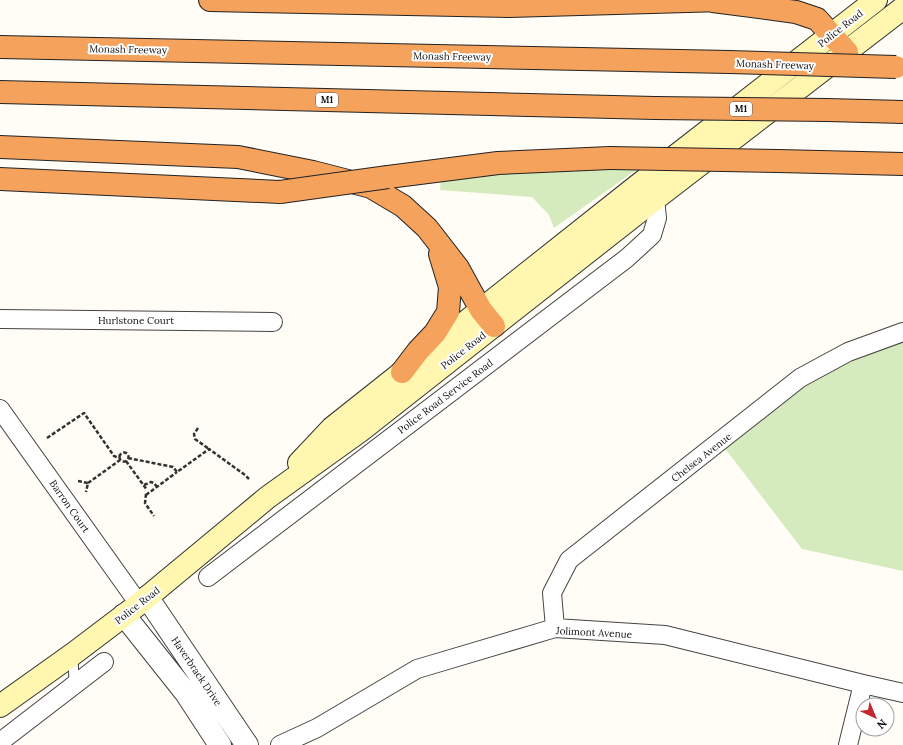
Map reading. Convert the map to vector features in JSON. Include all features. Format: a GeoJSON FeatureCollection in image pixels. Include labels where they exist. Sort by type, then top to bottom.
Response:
{"type":"FeatureCollection","features":[{"type":"Feature","properties":{"kind":"highway"},"geometry":{"type":"LineString","coordinates":[[210,0],[509,6],[718,1],[796,12],[817,19],[847,52]]}},
{"type":"Feature","properties":{"kind":"highway"},"geometry":{"type":"LineString","coordinates":[[0,41],[81,48]]}},
{"type":"Feature","properties":{"kind":"highway","name":"Monash Freeway"},"geometry":{"type":"LineString","coordinates":[[0,47],[729,62],[899,67]]}},
{"type":"Feature","properties":{"kind":"highway","name":"M1"},"geometry":{"type":"LineString","coordinates":[[0,92],[655,108],[903,112]]}},
{"type":"Feature","properties":{"kind":"highway"},"geometry":{"type":"LineString","coordinates":[[0,147],[238,157],[313,172],[371,187],[403,206],[427,228],[458,268],[487,318]]}},
{"type":"Feature","properties":{"kind":"highway"},"geometry":{"type":"LineString","coordinates":[[0,179],[280,192],[498,163],[610,158],[903,164]]}},
{"type":"Feature","properties":{"kind":"highway"},"geometry":{"type":"LineString","coordinates":[[402,372],[418,351],[435,333],[448,312],[450,287],[442,260],[427,228]]}},
{"type":"Feature","properties":{"kind":"main road","name":"Police Road"},"geometry":{"type":"LineString","coordinates":[[0,706],[73,654],[137,605],[268,497],[360,431],[614,204],[876,0]]}},
{"type":"Feature","properties":{"kind":"main road","name":"Police Road"},"geometry":{"type":"LineString","coordinates":[[268,497],[332,428],[402,372],[487,318],[648,197],[847,52],[903,8]]}},
{"type":"Feature","properties":{"kind":"street","name":"Police Road Service Road"},"geometry":{"type":"LineString","coordinates":[[208,577],[627,258],[652,235],[657,218],[648,197]]}},
{"type":"Feature","properties":{"kind":"street","name":"Hurlstone Court"},"geometry":{"type":"LineString","coordinates":[[0,320],[273,322]]}},
{"type":"Feature","properties":{"kind":"street","name":"Chelsea Avenue"},"geometry":{"type":"LineString","coordinates":[[555,628],[552,593],[569,560],[800,378],[848,352],[903,332]]}},
{"type":"Feature","properties":{"kind":"street","name":"Barron Court"},"geometry":{"type":"LineString","coordinates":[[0,409],[137,605]]}},
{"type":"Feature","properties":{"kind":"street"},"geometry":{"type":"LineString","coordinates":[[268,497],[285,518]]}},
{"type":"Feature","properties":{"kind":"street"},"geometry":{"type":"LineString","coordinates":[[137,605],[186,693],[220,745]]}},
{"type":"Feature","properties":{"kind":"street","name":"Haverbrack Drive"},"geometry":{"type":"LineString","coordinates":[[137,605],[247,745]]}},
{"type":"Feature","properties":{"kind":"street","name":"Jolimont Avenue"},"geometry":{"type":"LineString","coordinates":[[280,745],[317,728],[417,669],[555,628],[665,635],[863,684],[903,692]]}},
{"type":"Feature","properties":{"kind":"street"},"geometry":{"type":"LineString","coordinates":[[0,742],[104,662]]}},
{"type":"Feature","properties":{"kind":"street"},"geometry":{"type":"LineString","coordinates":[[848,745],[863,684]]}},
{"type":"Feature","properties":{"kind":"lane","name":"Police Road"},"geometry":{"type":"LineString","coordinates":[[614,204],[648,197]]}},
{"type":"Feature","properties":{"kind":"lane"},"geometry":{"type":"LineString","coordinates":[[73,654],[74,684]]}},
{"type":"Feature","properties":{"kind":"path"},"geometry":{"type":"LineString","coordinates":[[48,438],[84,413],[114,456],[122,462],[126,461],[148,491]]}},
{"type":"Feature","properties":{"kind":"path"},"geometry":{"type":"LineString","coordinates":[[198,428],[194,434],[195,439],[245,474],[249,479]]}},
{"type":"Feature","properties":{"kind":"path"},"geometry":{"type":"LineString","coordinates":[[154,516],[145,503],[148,491],[157,487],[209,449]]}},
{"type":"Feature","properties":{"kind":"path"},"geometry":{"type":"LineString","coordinates":[[86,492],[88,483],[120,459],[121,454],[124,453],[127,454],[128,458],[173,468],[177,472]]}},
{"type":"Feature","properties":{"kind":"path"},"geometry":{"type":"LineString","coordinates":[[78,481],[88,483]]}},
{"type":"Feature","properties":{"kind":"path"},"geometry":{"type":"LineString","coordinates":[[144,485],[153,482],[157,487]]}},
{"type":"Feature","properties":{"kind":"green space"},"geometry":{"type":"Polygon","coordinates":[[[577,169],[636,170],[554,228],[549,215],[532,197],[440,190],[441,178],[577,169]]]}},
{"type":"Feature","properties":{"kind":"green space"},"geometry":{"type":"Polygon","coordinates":[[[903,332],[903,571],[802,549],[720,442],[800,378],[903,332]]]}}]}
